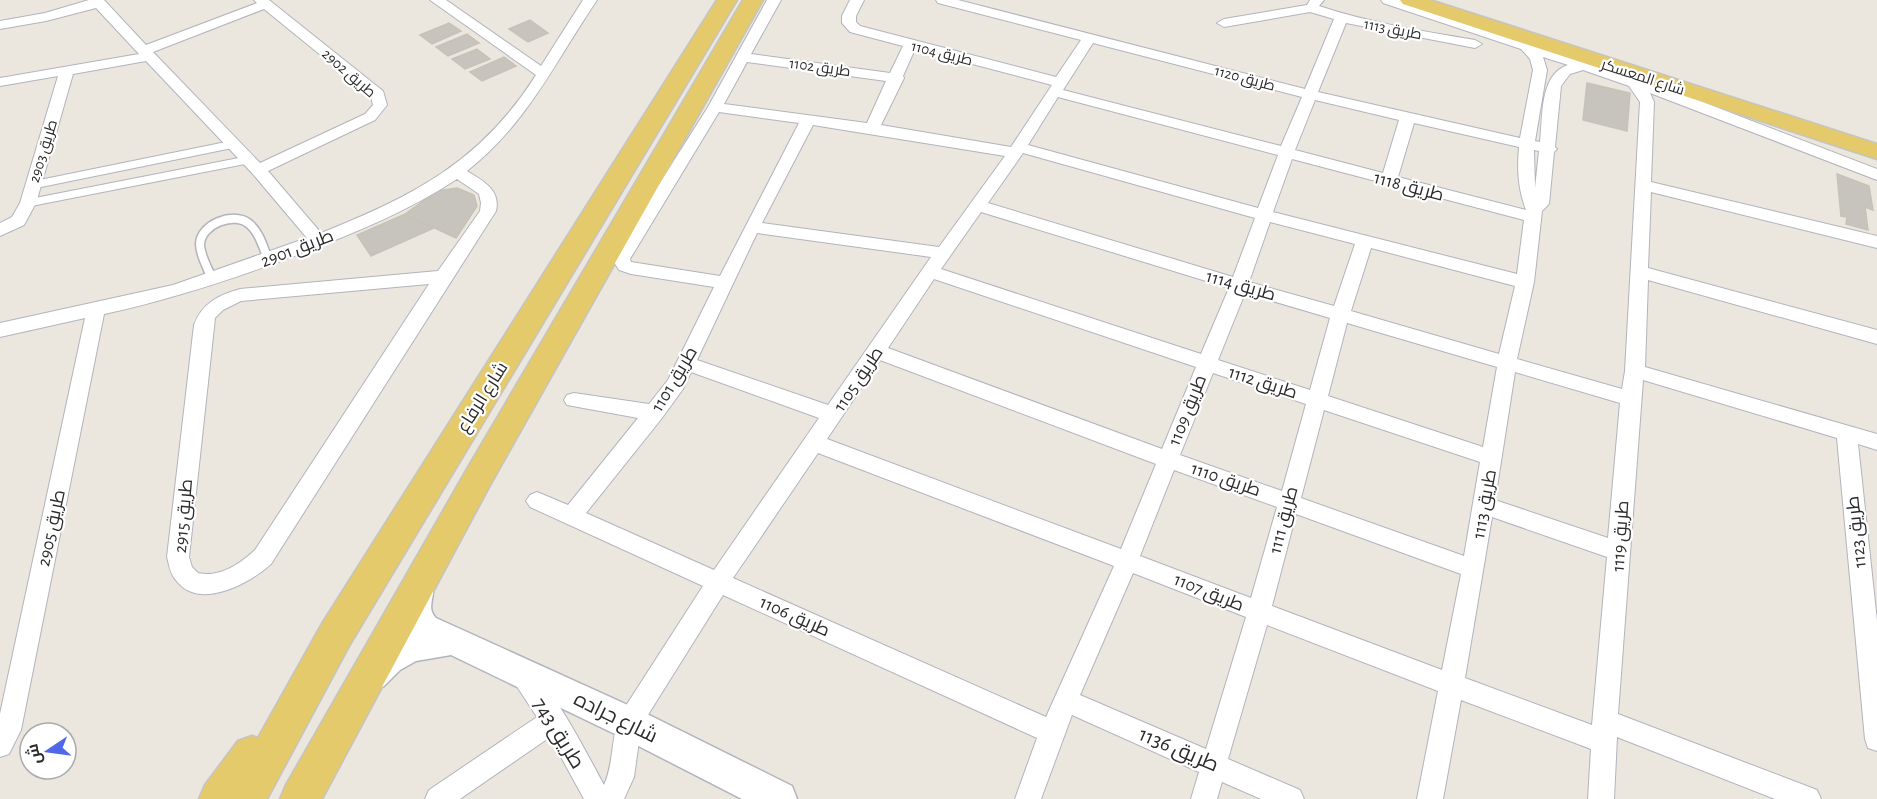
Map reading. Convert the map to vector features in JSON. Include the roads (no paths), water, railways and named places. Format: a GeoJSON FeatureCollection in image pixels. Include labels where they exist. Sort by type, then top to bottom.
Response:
{"type":"FeatureCollection","features":[{"type":"Feature","properties":{"kind":"main road","name":"شارع الرفاع"},"geometry":{"type":"LineString","coordinates":[[245,799],[336,634],[727,0]]}},
{"type":"Feature","properties":{"kind":"main road","name":"شارع الرفاع"},"geometry":{"type":"LineString","coordinates":[[300,799],[423,576],[753,0]]}},
{"type":"Feature","properties":{"kind":"main road","name":"شارع المعسكر"},"geometry":{"type":"LineString","coordinates":[[1410,0],[1877,152]]}},
{"type":"Feature","properties":{"kind":"main road","name":"شارع المعسكر"},"geometry":{"type":"LineString","coordinates":[[1453,0],[1872,133]]}},
{"type":"Feature","properties":{"kind":"main road"},"geometry":{"type":"LineString","coordinates":[[219,799],[336,634]]}},
{"type":"Feature","properties":{"kind":"street"},"geometry":{"type":"LineString","coordinates":[[437,0],[543,74]]}},
{"type":"Feature","properties":{"kind":"street"},"geometry":{"type":"LineString","coordinates":[[726,283],[631,268],[625,266],[621,259],[715,107],[774,0]]}},
{"type":"Feature","properties":{"kind":"street","name":"طريق 1104"},"geometry":{"type":"LineString","coordinates":[[857,0],[849,16],[849,23],[855,29],[1286,154]]}},
{"type":"Feature","properties":{"kind":"street","name":"طريق 1120"},"geometry":{"type":"LineString","coordinates":[[943,0],[1311,95],[1549,149]]}},
{"type":"Feature","properties":{"kind":"street"},"geometry":{"type":"LineString","coordinates":[[1388,0],[1682,99],[1877,175]]}},
{"type":"Feature","properties":{"kind":"street"},"geometry":{"type":"LineString","coordinates":[[0,25],[46,17],[98,2],[234,144],[318,240]]}},
{"type":"Feature","properties":{"kind":"street"},"geometry":{"type":"LineString","coordinates":[[0,82],[147,53],[264,2]]}},
{"type":"Feature","properties":{"kind":"street","name":"طريق 2902"},"geometry":{"type":"LineString","coordinates":[[252,165],[370,117],[380,105],[378,94],[264,2]]}},
{"type":"Feature","properties":{"kind":"street","name":"طريق 2901"},"geometry":{"type":"LineString","coordinates":[[0,330],[96,309],[212,279],[318,240],[398,206],[457,172],[498,136],[543,74],[585,2]]}},
{"type":"Feature","properties":{"kind":"street"},"geometry":{"type":"LineString","coordinates":[[1224,23],[1314,4]]}},
{"type":"Feature","properties":{"kind":"street","name":"طريق 1113"},"geometry":{"type":"LineString","coordinates":[[1314,4],[1341,18],[1475,44]]}},
{"type":"Feature","properties":{"kind":"street","name":"طريق 1109"},"geometry":{"type":"LineString","coordinates":[[1028,799],[1052,732],[1128,559],[1205,363],[1239,285],[1286,154],[1341,18]]}},
{"type":"Feature","properties":{"kind":"street","name":"طريق 1105"},"geometry":{"type":"LineString","coordinates":[[629,723],[719,581],[1016,150],[1089,38]]}},
{"type":"Feature","properties":{"kind":"street"},"geometry":{"type":"LineString","coordinates":[[872,128],[897,78],[910,45]]}},
{"type":"Feature","properties":{"kind":"street","name":"طريق 1113"},"geometry":{"type":"LineString","coordinates":[[1526,47],[1537,58],[1540,70],[1526,144],[1527,200],[1534,213]]}},
{"type":"Feature","properties":{"kind":"street","name":"طريق 1102"},"geometry":{"type":"LineString","coordinates":[[742,57],[897,78]]}},
{"type":"Feature","properties":{"kind":"street","name":"طريق 1113"},"geometry":{"type":"LineString","coordinates":[[1430,799],[1473,569],[1507,362],[1525,282],[1534,213],[1541,204],[1549,149],[1554,86],[1558,75],[1566,69],[1583,66]]}},
{"type":"Feature","properties":{"kind":"street","name":"طريق 2903"},"geometry":{"type":"LineString","coordinates":[[5,228],[22,215],[27,203],[67,70]]}},
{"type":"Feature","properties":{"kind":"street"},"geometry":{"type":"LineString","coordinates":[[1633,82],[1645,97],[1647,107],[1658,101],[1682,99]]}},
{"type":"Feature","properties":{"kind":"street"},"geometry":{"type":"LineString","coordinates":[[715,107],[808,118],[1016,150],[1525,282]]}},
{"type":"Feature","properties":{"kind":"street","name":"طريق 1119"},"geometry":{"type":"LineString","coordinates":[[1601,799],[1604,731],[1630,399],[1635,371],[1647,107]]}},
{"type":"Feature","properties":{"kind":"street"},"geometry":{"type":"LineString","coordinates":[[1389,181],[1408,116]]}},
{"type":"Feature","properties":{"kind":"street","name":"طريق 1101"},"geometry":{"type":"LineString","coordinates":[[572,516],[676,384],[808,118]]}},
{"type":"Feature","properties":{"kind":"street","name":"طريق 1118"},"geometry":{"type":"LineString","coordinates":[[1286,154],[1389,181],[1534,213]]}},
{"type":"Feature","properties":{"kind":"street","name":"طريق 2915"},"geometry":{"type":"LineString","coordinates":[[443,277],[240,295],[222,302],[208,313],[202,325],[178,557],[181,571],[186,577],[195,582],[219,583],[248,571],[262,557],[490,206],[490,195],[486,190],[457,172]]}},
{"type":"Feature","properties":{"kind":"street"},"geometry":{"type":"LineString","coordinates":[[1643,185],[1877,242]]}},
{"type":"Feature","properties":{"kind":"street","name":"طريق 1114"},"geometry":{"type":"LineString","coordinates":[[977,205],[1239,285],[1507,362]]}},
{"type":"Feature","properties":{"kind":"street"},"geometry":{"type":"LineString","coordinates":[[752,227],[943,253]]}},
{"type":"Feature","properties":{"kind":"street","name":"طريق 1111"},"geometry":{"type":"LineString","coordinates":[[1204,799],[1259,612],[1341,313],[1365,241]]}},
{"type":"Feature","properties":{"kind":"street","name":"طريق 1112"},"geometry":{"type":"LineString","coordinates":[[931,272],[1492,458]]}},
{"type":"Feature","properties":{"kind":"street"},"geometry":{"type":"LineString","coordinates":[[1640,272],[1877,337]]}},
{"type":"Feature","properties":{"kind":"street","name":"طريق 2905"},"geometry":{"type":"LineString","coordinates":[[0,746],[9,730],[96,309]]}},
{"type":"Feature","properties":{"kind":"street","name":"طريق 1110"},"geometry":{"type":"LineString","coordinates":[[877,351],[1167,459],[1473,569]]}},
{"type":"Feature","properties":{"kind":"street"},"geometry":{"type":"LineString","coordinates":[[1507,362],[1630,399]]}},
{"type":"Feature","properties":{"kind":"street"},"geometry":{"type":"LineString","coordinates":[[686,363],[833,415]]}},
{"type":"Feature","properties":{"kind":"street"},"geometry":{"type":"LineString","coordinates":[[1635,371],[1877,442]]}},
{"type":"Feature","properties":{"kind":"street"},"geometry":{"type":"LineString","coordinates":[[574,400],[655,413]]}},
{"type":"Feature","properties":{"kind":"street","name":"طريق 1123"},"geometry":{"type":"LineString","coordinates":[[1846,433],[1877,738]]}},
{"type":"Feature","properties":{"kind":"street","name":"طريق 1107"},"geometry":{"type":"LineString","coordinates":[[814,443],[1128,559],[1450,685],[1604,731]]}},
{"type":"Feature","properties":{"kind":"street","name":"طريق 1106"},"geometry":{"type":"LineString","coordinates":[[537,501],[1052,732]]}},
{"type":"Feature","properties":{"kind":"street"},"geometry":{"type":"LineString","coordinates":[[1484,505],[1618,551]]}},
{"type":"Feature","properties":{"kind":"street","name":"شارع جراده"},"geometry":{"type":"LineString","coordinates":[[423,576],[415,608],[416,619],[425,628],[629,723],[779,799]]}},
{"type":"Feature","properties":{"kind":"street","name":"شارع جراده"},"geometry":{"type":"LineString","coordinates":[[358,692],[376,670],[396,654],[430,641],[450,641]]}},
{"type":"Feature","properties":{"kind":"street","name":"طريق 743"},"geometry":{"type":"LineString","coordinates":[[517,669],[555,720],[598,799]]}},
{"type":"Feature","properties":{"kind":"street","name":"طريق 1136"},"geometry":{"type":"LineString","coordinates":[[1066,701],[1291,799]]}},
{"type":"Feature","properties":{"kind":"street"},"geometry":{"type":"LineString","coordinates":[[444,797],[555,720]]}},
{"type":"Feature","properties":{"kind":"street"},"geometry":{"type":"LineString","coordinates":[[611,799],[621,777],[629,723]]}},
{"type":"Feature","properties":{"kind":"street"},"geometry":{"type":"LineString","coordinates":[[1604,731],[1808,799]]}},
{"type":"Feature","properties":{"kind":"lane"},"geometry":{"type":"LineString","coordinates":[[33,185],[234,144]]}},
{"type":"Feature","properties":{"kind":"lane"},"geometry":{"type":"LineString","coordinates":[[27,203],[252,165]]}},
{"type":"Feature","properties":{"kind":"lane"},"geometry":{"type":"LineString","coordinates":[[212,279],[202,253],[201,238],[205,231],[215,224],[238,218],[246,220],[253,228],[268,259]]}}]}
